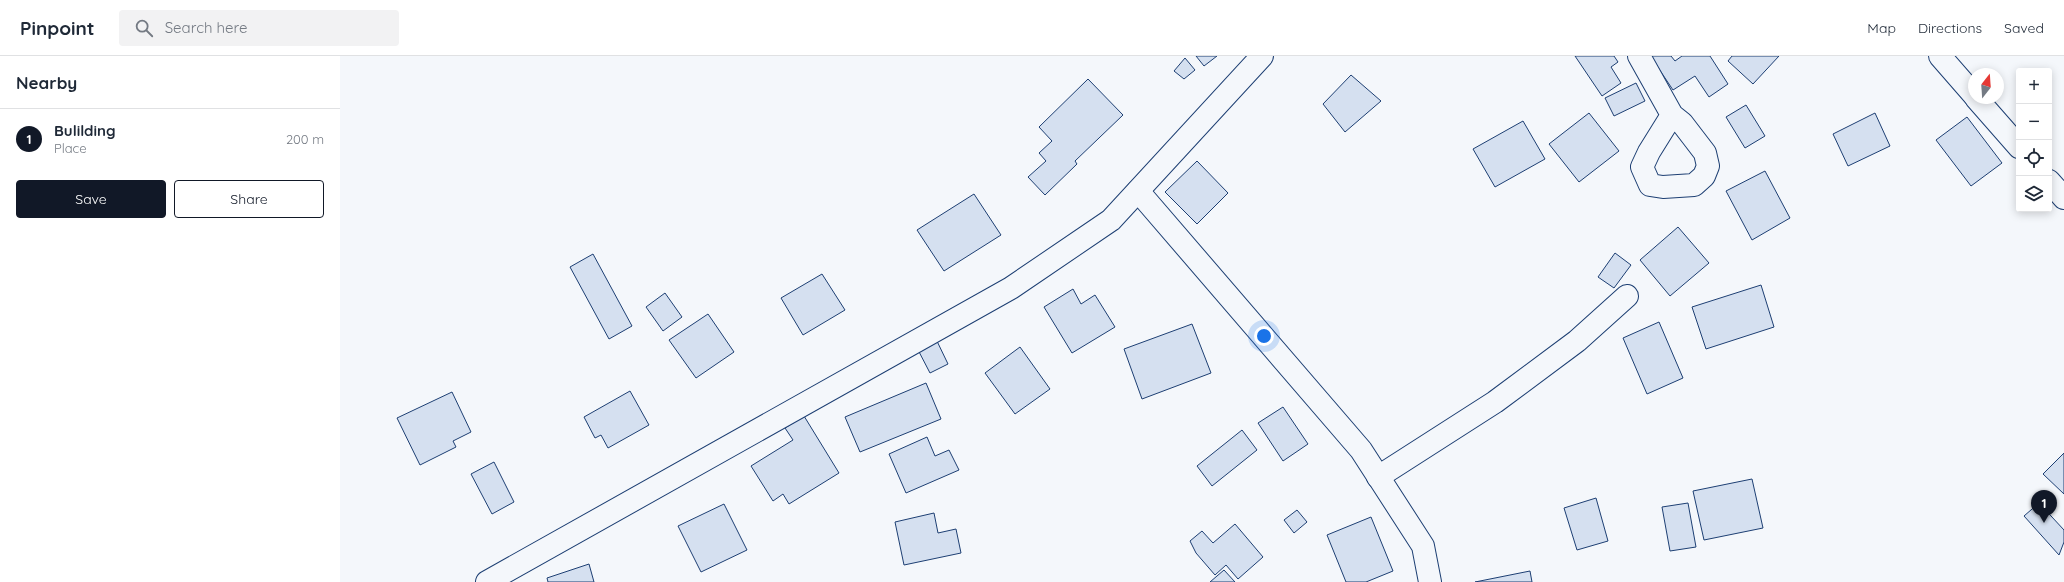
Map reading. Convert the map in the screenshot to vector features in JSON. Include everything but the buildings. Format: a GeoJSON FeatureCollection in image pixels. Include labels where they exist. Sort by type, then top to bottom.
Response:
{"type":"FeatureCollection","features":[{"type":"Feature","properties":{"kind":"street"},"geometry":{"type":"LineString","coordinates":[[487,582],[1011,288],[1111,220],[1262,56]]}},
{"type":"Feature","properties":{"kind":"street"},"geometry":{"type":"LineString","coordinates":[[1639,56],[1672,115]]}},
{"type":"Feature","properties":{"kind":"street"},"geometry":{"type":"LineString","coordinates":[[1940,56],[1968,88]]}},
{"type":"Feature","properties":{"kind":"street"},"geometry":{"type":"LineString","coordinates":[[1981,104],[2016,144]]}},
{"type":"Feature","properties":{"kind":"street"},"geometry":{"type":"LineString","coordinates":[[2052,184],[2064,198]]}},
{"type":"Feature","properties":{"kind":"street"},"geometry":{"type":"LineString","coordinates":[[1138,191],[1361,450],[1423,546],[1430,582]]}},
{"type":"Feature","properties":{"kind":"street"},"geometry":{"type":"LineString","coordinates":[[1378,477],[1495,402],[1577,341],[1627,296]]}},
{"type":"Feature","properties":{"kind":"place","name":"Bulilding"},"geometry":{"type":"Point","coordinates":[2044,523]}}]}
